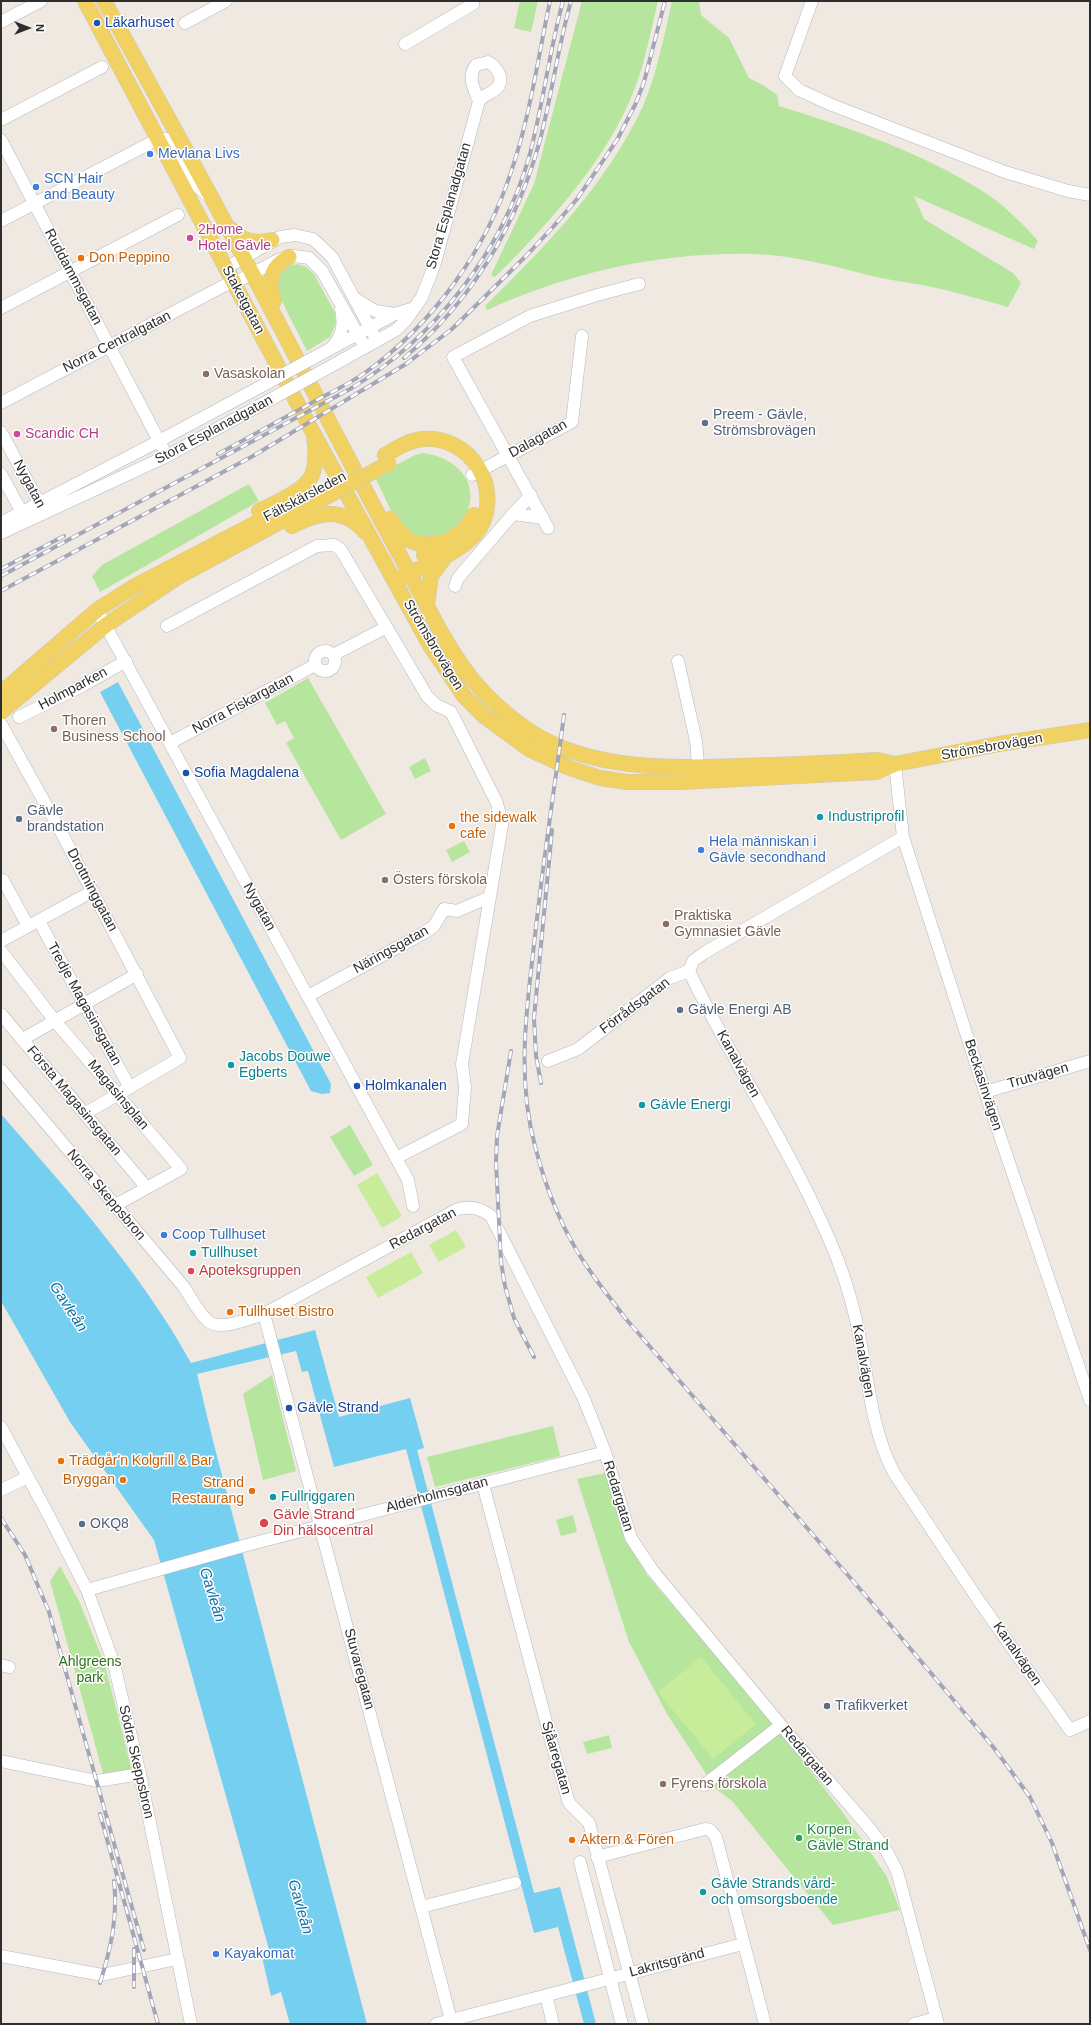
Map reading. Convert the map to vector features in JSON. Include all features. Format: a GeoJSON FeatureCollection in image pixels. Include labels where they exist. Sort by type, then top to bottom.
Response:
{"type":"FeatureCollection","features":[{"type":"Feature","properties":{"kind":"main road","name":"Staketgatan"},"geometry":{"type":"LineString","coordinates":[[85,1],[311,429]]}},
{"type":"Feature","properties":{"kind":"main road","name":"Staketgatan"},"geometry":{"type":"LineString","coordinates":[[104,1],[218,206],[328,419]]}},
{"type":"Feature","properties":{"kind":"main road"},"geometry":{"type":"LineString","coordinates":[[228,226],[247,241],[259,242],[272,240]]}},
{"type":"Feature","properties":{"kind":"main road"},"geometry":{"type":"LineString","coordinates":[[285,334],[270,284],[274,270],[281,261],[289,257]]}},
{"type":"Feature","properties":{"kind":"main road","name":"Strömsbrovägen"},"geometry":{"type":"LineString","coordinates":[[328,419],[447,643],[467,674],[492,702],[526,728],[550,743],[581,755],[613,763],[649,766],[699,774]]}},
{"type":"Feature","properties":{"kind":"main road"},"geometry":{"type":"LineString","coordinates":[[135,586],[183,551],[286,497],[309,480],[315,463],[315,439],[311,429]]}},
{"type":"Feature","properties":{"kind":"main road","name":"Strömsbrovägen"},"geometry":{"type":"LineString","coordinates":[[311,429],[378,548],[429,644],[464,696],[484,716],[529,749],[567,767],[600,778],[628,782],[699,774],[877,760],[895,764],[999,744],[1090,730]]}},
{"type":"Feature","properties":{"kind":"main road","name":"Fältskärsleden"},"geometry":{"type":"LineString","coordinates":[[1,693],[97,610],[135,586],[315,497],[387,459],[425,449],[442,451],[461,461],[477,473],[476,512],[463,532],[447,548],[393,577]]}},
{"type":"Feature","properties":{"kind":"main road"},"geometry":{"type":"LineString","coordinates":[[366,491],[388,516],[401,536],[408,541],[447,548],[431,576],[427,605]]}},
{"type":"Feature","properties":{"kind":"main road","name":"Fältskärsleden"},"geometry":{"type":"LineString","coordinates":[[1,712],[106,625],[178,577],[315,497]]}},
{"type":"Feature","properties":{"kind":"main road"},"geometry":{"type":"LineString","coordinates":[[139,604],[219,566],[294,524],[316,515],[332,514],[347,517],[362,528],[378,548]]}},
{"type":"Feature","properties":{"kind":"street"},"geometry":{"type":"LineString","coordinates":[[1,22],[41,1]]}},
{"type":"Feature","properties":{"kind":"street"},"geometry":{"type":"LineString","coordinates":[[185,23],[226,1]]}},
{"type":"Feature","properties":{"kind":"street"},"geometry":{"type":"LineString","coordinates":[[405,44],[434,25],[467,8],[473,4],[473,1]]}},
{"type":"Feature","properties":{"kind":"street"},"geometry":{"type":"LineString","coordinates":[[812,1],[785,76],[799,90],[832,105],[1005,172],[1068,191],[1090,195]]}},
{"type":"Feature","properties":{"kind":"street"},"geometry":{"type":"LineString","coordinates":[[1,120],[102,67]]}},
{"type":"Feature","properties":{"kind":"street","name":"Stora Esplanadgatan"},"geometry":{"type":"LineString","coordinates":[[1,523],[24,517],[45,514],[167,456],[377,341],[403,324],[422,298],[434,263],[479,101]]}},
{"type":"Feature","properties":{"kind":"street"},"geometry":{"type":"LineString","coordinates":[[1,221],[158,138],[169,139],[195,184],[218,206]]}},
{"type":"Feature","properties":{"kind":"street","name":"Ruddammsgatan"},"geometry":{"type":"LineString","coordinates":[[1,140],[167,456]]}},
{"type":"Feature","properties":{"kind":"street"},"geometry":{"type":"LineString","coordinates":[[1,308],[70,270],[178,215]]}},
{"type":"Feature","properties":{"kind":"street","name":"Norra Centralgatan"},"geometry":{"type":"LineString","coordinates":[[1,403],[109,345],[196,301],[231,277],[245,257],[272,240],[295,235],[307,237],[318,242],[332,257],[377,341]]}},
{"type":"Feature","properties":{"kind":"street","name":"Norra Centralgatan"},"geometry":{"type":"LineString","coordinates":[[231,277],[253,272],[280,259],[304,256],[314,262],[322,271],[365,347]]}},
{"type":"Feature","properties":{"kind":"street"},"geometry":{"type":"LineString","coordinates":[[513,514],[546,523],[453,357],[530,316],[597,294],[639,284]]}},
{"type":"Feature","properties":{"kind":"street"},"geometry":{"type":"LineString","coordinates":[[354,297],[375,311],[395,314]]}},
{"type":"Feature","properties":{"kind":"street"},"geometry":{"type":"LineString","coordinates":[[328,350],[338,340],[344,323],[340,304]]}},
{"type":"Feature","properties":{"kind":"street","name":"Stora Esplanadgatan"},"geometry":{"type":"LineString","coordinates":[[1,533],[24,517],[39,503],[159,441],[395,314],[414,308]]}},
{"type":"Feature","properties":{"kind":"street","name":"Dalagatan"},"geometry":{"type":"LineString","coordinates":[[477,473],[572,422],[582,336]]}},
{"type":"Feature","properties":{"kind":"street","name":"Nygatan"},"geometry":{"type":"LineString","coordinates":[[1,432],[45,514]]}},
{"type":"Feature","properties":{"kind":"street","name":"Nygatan"},"geometry":{"type":"LineString","coordinates":[[1,474],[24,517]]}},
{"type":"Feature","properties":{"kind":"street"},"geometry":{"type":"LineString","coordinates":[[455,586],[458,578],[530,495]]}},
{"type":"Feature","properties":{"kind":"street"},"geometry":{"type":"LineString","coordinates":[[167,626],[317,546],[327,544],[334,545],[341,550],[385,628],[427,696],[436,705],[451,712],[497,803],[502,825],[462,1064],[465,1087],[462,1124],[396,1158]]}},
{"type":"Feature","properties":{"kind":"street","name":"Nygatan"},"geometry":{"type":"LineString","coordinates":[[97,610],[408,1180],[413,1206]]}},
{"type":"Feature","properties":{"kind":"street","name":"Norra Fiskargatan"},"geometry":{"type":"LineString","coordinates":[[170,743],[315,665],[315,658],[319,652],[327,651],[333,655],[385,628]]}},
{"type":"Feature","properties":{"kind":"street","name":"Holmparken"},"geometry":{"type":"LineString","coordinates":[[19,717],[82,686],[126,661]]}},
{"type":"Feature","properties":{"kind":"street"},"geometry":{"type":"LineString","coordinates":[[678,661],[696,741],[699,774]]}},
{"type":"Feature","properties":{"kind":"street","name":"Drottninggatan"},"geometry":{"type":"LineString","coordinates":[[1,724],[93,891],[180,1058],[130,1088]]}},
{"type":"Feature","properties":{"kind":"street","name":"Beckasinvägen"},"geometry":{"type":"LineString","coordinates":[[895,764],[903,837],[985,1092],[1090,1400]]}},
{"type":"Feature","properties":{"kind":"street"},"geometry":{"type":"LineString","coordinates":[[689,972],[693,961],[704,953],[903,837]]}},
{"type":"Feature","properties":{"kind":"street","name":"Tredje Magasinsgatan"},"geometry":{"type":"LineString","coordinates":[[3,880],[34,923],[83,1004],[130,1088]]}},
{"type":"Feature","properties":{"kind":"street"},"geometry":{"type":"LineString","coordinates":[[1,941],[93,891]]}},
{"type":"Feature","properties":{"kind":"street","name":"Näringsgatan"},"geometry":{"type":"LineString","coordinates":[[308,996],[424,933],[434,926],[444,909],[457,911],[490,897]]}},
{"type":"Feature","properties":{"kind":"street","name":"Magasinsplan"},"geometry":{"type":"LineString","coordinates":[[1,951],[55,1021],[181,1169],[147,1188]]}},
{"type":"Feature","properties":{"kind":"street","name":"Förrådsgatan"},"geometry":{"type":"LineString","coordinates":[[548,1061],[578,1049],[670,978],[689,972]]}},
{"type":"Feature","properties":{"kind":"street","name":"Kanalvägen"},"geometry":{"type":"LineString","coordinates":[[689,972],[813,1203],[837,1259],[849,1294],[860,1339],[870,1403],[885,1456],[894,1473],[980,1601],[1070,1730],[1090,1721]]}},
{"type":"Feature","properties":{"kind":"street"},"geometry":{"type":"LineString","coordinates":[[23,1039],[137,974]]}},
{"type":"Feature","properties":{"kind":"street","name":"Första Magasinsgatan"},"geometry":{"type":"LineString","coordinates":[[1,1014],[86,1113],[147,1188]]}},
{"type":"Feature","properties":{"kind":"street","name":"Trutvägen"},"geometry":{"type":"LineString","coordinates":[[985,1092],[1090,1061]]}},
{"type":"Feature","properties":{"kind":"street","name":"Norra Skeppsbron"},"geometry":{"type":"LineString","coordinates":[[1,1070],[184,1288],[208,1321]]}},
{"type":"Feature","properties":{"kind":"street"},"geometry":{"type":"LineString","coordinates":[[86,1113],[130,1088]]}},
{"type":"Feature","properties":{"kind":"street"},"geometry":{"type":"LineString","coordinates":[[114,1206],[147,1188]]}},
{"type":"Feature","properties":{"kind":"street","name":"Redargatan"},"geometry":{"type":"LineString","coordinates":[[208,1321],[219,1325],[230,1324],[264,1314],[448,1213],[467,1207],[480,1209],[491,1216],[584,1399],[605,1452],[631,1538],[653,1570],[781,1725],[871,1830],[887,1852],[897,1871],[937,2021],[914,2024]]}},
{"type":"Feature","properties":{"kind":"street","name":"Stuvaregatan"},"geometry":{"type":"LineString","coordinates":[[264,1314],[452,2022]]}},
{"type":"Feature","properties":{"kind":"street","name":"Södra Skeppsbron"},"geometry":{"type":"LineString","coordinates":[[1,1427],[87,1590],[114,1664],[140,1774],[191,2024]]}},
{"type":"Feature","properties":{"kind":"street","name":"Alderholmsgatan"},"geometry":{"type":"LineString","coordinates":[[87,1590],[247,1544],[605,1452]]}},
{"type":"Feature","properties":{"kind":"street"},"geometry":{"type":"LineString","coordinates":[[1,1490],[28,1478]]}},
{"type":"Feature","properties":{"kind":"street","name":"Sjåaregatan"},"geometry":{"type":"LineString","coordinates":[[483,1484],[569,1803],[589,1823],[643,2024]]}},
{"type":"Feature","properties":{"kind":"street"},"geometry":{"type":"LineString","coordinates":[[704,1785],[781,1725]]}},
{"type":"Feature","properties":{"kind":"street"},"geometry":{"type":"LineString","coordinates":[[1,1761],[97,1781],[140,1774]]}},
{"type":"Feature","properties":{"kind":"street"},"geometry":{"type":"LineString","coordinates":[[597,1857],[705,1829],[710,1830],[716,1837],[764,2024]]}},
{"type":"Feature","properties":{"kind":"street"},"geometry":{"type":"LineString","coordinates":[[580,1862],[622,2024]]}},
{"type":"Feature","properties":{"kind":"street"},"geometry":{"type":"LineString","coordinates":[[421,1907],[515,1883]]}},
{"type":"Feature","properties":{"kind":"street","name":"Lakritsgränd"},"geometry":{"type":"LineString","coordinates":[[436,2024],[452,2022],[575,1987],[743,1944]]}},
{"type":"Feature","properties":{"kind":"street"},"geometry":{"type":"LineString","coordinates":[[1,1956],[102,1975],[178,1959]]}},
{"type":"Feature","properties":{"kind":"street"},"geometry":{"type":"LineString","coordinates":[[546,1995],[553,2024]]}},
{"type":"Feature","properties":{"kind":"green space"},"geometry":{"type":"Polygon","coordinates":[[[520,1],[538,1],[531,32],[514,28],[520,1]]]}},
{"type":"Feature","properties":{"kind":"green space"},"geometry":{"type":"Polygon","coordinates":[[[582,1],[658,1],[639,76],[630,100],[618,124],[588,171],[552,217],[495,277],[491,275],[534,184],[582,1]]]}},
{"type":"Feature","properties":{"kind":"green space"},"geometry":{"type":"Polygon","coordinates":[[[672,1],[699,1],[701,15],[729,38],[749,78],[763,85],[777,95],[779,106],[858,132],[910,153],[960,178],[999,203],[1038,241],[1034,249],[914,196],[924,219],[1013,273],[1021,283],[1008,307],[941,289],[881,278],[786,257],[754,254],[719,254],[651,261],[617,267],[551,285],[487,310],[485,306],[552,237],[593,188],[612,162],[628,135],[648,93],[660,54],[672,1]]]}},
{"type":"Feature","properties":{"kind":"green space"},"geometry":{"type":"Polygon","coordinates":[[[297,264],[306,267],[314,274],[335,313],[336,323],[330,337],[307,351],[286,310],[278,288],[278,279],[282,272],[288,267],[297,264]]]}},
{"type":"Feature","properties":{"kind":"green space"},"geometry":{"type":"Polygon","coordinates":[[[423,453],[448,461],[458,468],[465,477],[469,487],[471,498],[468,510],[462,523],[452,533],[440,539],[415,538],[393,515],[376,479],[378,475],[415,455],[423,453]]]}},
{"type":"Feature","properties":{"kind":"green space"},"geometry":{"type":"Polygon","coordinates":[[[249,484],[259,501],[100,592],[92,576],[102,565],[249,484]]]}},
{"type":"Feature","properties":{"kind":"green space"},"geometry":{"type":"Polygon","coordinates":[[[308,678],[386,814],[341,840],[286,743],[294,738],[285,721],[277,725],[265,703],[308,678]]]}},
{"type":"Feature","properties":{"kind":"green space"},"geometry":{"type":"Polygon","coordinates":[[[425,758],[431,771],[415,779],[409,767],[425,758]]]}},
{"type":"Feature","properties":{"kind":"green space"},"geometry":{"type":"Polygon","coordinates":[[[464,841],[470,852],[452,862],[446,850],[464,841]]]}},
{"type":"Feature","properties":{"kind":"green space"},"geometry":{"type":"Polygon","coordinates":[[[350,1125],[373,1165],[354,1176],[330,1137],[350,1125]]]}},
{"type":"Feature","properties":{"kind":"green space"},"geometry":{"type":"Polygon","coordinates":[[[377,1173],[402,1216],[382,1228],[357,1185],[377,1173]]]}},
{"type":"Feature","properties":{"kind":"green space"},"geometry":{"type":"Polygon","coordinates":[[[456,1230],[466,1247],[439,1262],[429,1245],[456,1230]]]}},
{"type":"Feature","properties":{"kind":"green space"},"geometry":{"type":"Polygon","coordinates":[[[411,1252],[423,1273],[378,1298],[366,1277],[411,1252]]]}},
{"type":"Feature","properties":{"kind":"green space"},"geometry":{"type":"Polygon","coordinates":[[[272,1375],[296,1471],[263,1480],[243,1394],[272,1375]]]}},
{"type":"Feature","properties":{"kind":"green space"},"geometry":{"type":"Polygon","coordinates":[[[553,1426],[560,1456],[435,1487],[427,1457],[553,1426]]]}},
{"type":"Feature","properties":{"kind":"green space"},"geometry":{"type":"Polygon","coordinates":[[[605,1473],[626,1538],[647,1575],[781,1733],[841,1810],[886,1875],[900,1910],[833,1925],[732,1801],[716,1789],[667,1714],[629,1642],[577,1479],[605,1473]]]}},
{"type":"Feature","properties":{"kind":"green space"},"geometry":{"type":"Polygon","coordinates":[[[573,1515],[577,1532],[561,1536],[556,1520],[573,1515]]]}},
{"type":"Feature","properties":{"kind":"green space","name":"Ahlgreens park"},"geometry":{"type":"Polygon","coordinates":[[[60,1566],[79,1601],[105,1665],[132,1771],[104,1777],[50,1581],[60,1566]]]}},
{"type":"Feature","properties":{"kind":"green space"},"geometry":{"type":"Polygon","coordinates":[[[701,1657],[756,1724],[713,1759],[658,1692],[701,1657]]]}},
{"type":"Feature","properties":{"kind":"green space"},"geometry":{"type":"Polygon","coordinates":[[[609,1735],[612,1748],[587,1754],[583,1742],[609,1735]]]}},
{"type":"Feature","properties":{"kind":"water"},"geometry":{"type":"Polygon","coordinates":[[[118,682],[331,1084],[330,1093],[322,1094],[311,1091],[100,692],[118,682]]]}},
{"type":"Feature","properties":{"kind":"water","name":"Gavleån"},"geometry":{"type":"Polygon","coordinates":[[[1,1114],[78,1203],[127,1265],[171,1329],[191,1363],[315,1330],[339,1417],[410,1398],[424,1448],[417,1450],[534,1893],[560,1887],[596,2024],[584,2024],[558,1927],[534,1933],[406,1449],[334,1467],[308,1371],[302,1372],[296,1351],[197,1374],[213,1441],[367,2024],[290,2024],[281,1992],[271,1996],[262,1957],[270,1953],[154,1540],[70,1422],[1,1301],[1,1114]]]}},
{"type":"Feature","properties":{"kind":"railway"},"geometry":{"type":"LineString","coordinates":[[218,454],[366,372],[390,353],[413,331],[435,308],[454,283],[472,257],[487,229],[511,172],[529,109],[550,1]]}},
{"type":"Feature","properties":{"kind":"railway"},"geometry":{"type":"LineString","coordinates":[[1,576],[350,389],[381,369],[410,345],[436,319],[461,290],[483,259],[517,192],[534,138],[563,1]]}},
{"type":"Feature","properties":{"kind":"railway"},"geometry":{"type":"LineString","coordinates":[[404,358],[451,312],[471,286],[489,260],[519,202],[540,140],[571,1]]}},
{"type":"Feature","properties":{"kind":"railway"},"geometry":{"type":"LineString","coordinates":[[1,591],[253,456],[406,364],[452,329],[527,255],[553,227],[577,199],[617,140],[636,103],[644,82],[665,1]]}},
{"type":"Feature","properties":{"kind":"railway"},"geometry":{"type":"LineString","coordinates":[[1,569],[64,536]]}},
{"type":"Feature","properties":{"kind":"railway"},"geometry":{"type":"LineString","coordinates":[[564,715],[537,916],[528,995],[525,1046],[526,1096],[529,1121],[539,1162],[550,1195],[564,1227],[581,1257],[626,1319],[866,1596],[994,1748],[1030,1797],[1052,1843],[1090,1950]]}},
{"type":"Feature","properties":{"kind":"railway"},"geometry":{"type":"LineString","coordinates":[[541,1083],[536,1056],[534,1018],[552,830]]}},
{"type":"Feature","properties":{"kind":"railway"},"geometry":{"type":"LineString","coordinates":[[511,1051],[497,1136],[496,1162],[501,1262],[505,1286],[514,1318],[534,1357]]}},
{"type":"Feature","properties":{"kind":"railway"},"geometry":{"type":"LineString","coordinates":[[1,1518],[25,1555],[49,1612],[144,1950]]}},
{"type":"Feature","properties":{"kind":"railway"},"geometry":{"type":"LineString","coordinates":[[100,1814],[158,2024]]}},
{"type":"Feature","properties":{"kind":"railway"},"geometry":{"type":"LineString","coordinates":[[100,1983],[113,1932],[115,1907],[114,1881]]}},
{"type":"Feature","properties":{"kind":"railway"},"geometry":{"type":"LineString","coordinates":[[134,1949],[134,1987]]}},
{"type":"Feature","properties":{"kind":"place","name":"Läkarhuset"},"geometry":{"type":"Point","coordinates":[97,23]}},
{"type":"Feature","properties":{"kind":"place","name":"Mevlana Livs"},"geometry":{"type":"Point","coordinates":[150,154]}},
{"type":"Feature","properties":{"kind":"place","name":"SCN Hair and Beauty"},"geometry":{"type":"Point","coordinates":[36,187]}},
{"type":"Feature","properties":{"kind":"place","name":"2Home Hotel Gävle"},"geometry":{"type":"Point","coordinates":[190,238]}},
{"type":"Feature","properties":{"kind":"place","name":"Don Peppino"},"geometry":{"type":"Point","coordinates":[81,258]}},
{"type":"Feature","properties":{"kind":"place","name":"Vasaskolan"},"geometry":{"type":"Point","coordinates":[206,374]}},
{"type":"Feature","properties":{"kind":"place","name":"Preem - Gävle, Strömsbrovägen"},"geometry":{"type":"Point","coordinates":[705,423]}},
{"type":"Feature","properties":{"kind":"place","name":"Scandic CH"},"geometry":{"type":"Point","coordinates":[17,434]}},
{"type":"Feature","properties":{"kind":"place","name":"Thoren Business School"},"geometry":{"type":"Point","coordinates":[54,729]}},
{"type":"Feature","properties":{"kind":"place","name":"Sofia Magdalena"},"geometry":{"type":"Point","coordinates":[186,773]}},
{"type":"Feature","properties":{"kind":"place","name":"Industriprofil"},"geometry":{"type":"Point","coordinates":[820,817]}},
{"type":"Feature","properties":{"kind":"place","name":"Gävle brandstation"},"geometry":{"type":"Point","coordinates":[19,819]}},
{"type":"Feature","properties":{"kind":"place","name":"the sidewalk cafe"},"geometry":{"type":"Point","coordinates":[452,826]}},
{"type":"Feature","properties":{"kind":"place","name":"Hela människan i Gävle secondhand"},"geometry":{"type":"Point","coordinates":[701,850]}},
{"type":"Feature","properties":{"kind":"place","name":"Östers förskola"},"geometry":{"type":"Point","coordinates":[385,880]}},
{"type":"Feature","properties":{"kind":"place","name":"Praktiska Gymnasiet Gävle"},"geometry":{"type":"Point","coordinates":[666,924]}},
{"type":"Feature","properties":{"kind":"place","name":"Gävle Energi AB"},"geometry":{"type":"Point","coordinates":[680,1010]}},
{"type":"Feature","properties":{"kind":"place","name":"Jacobs Douwe Egberts"},"geometry":{"type":"Point","coordinates":[231,1065]}},
{"type":"Feature","properties":{"kind":"place","name":"Holmkanalen"},"geometry":{"type":"Point","coordinates":[357,1086]}},
{"type":"Feature","properties":{"kind":"place","name":"Gävle Energi"},"geometry":{"type":"Point","coordinates":[642,1105]}},
{"type":"Feature","properties":{"kind":"place","name":"Coop Tullhuset"},"geometry":{"type":"Point","coordinates":[164,1235]}},
{"type":"Feature","properties":{"kind":"place","name":"Tullhuset"},"geometry":{"type":"Point","coordinates":[193,1253]}},
{"type":"Feature","properties":{"kind":"place","name":"Apoteksgruppen"},"geometry":{"type":"Point","coordinates":[191,1271]}},
{"type":"Feature","properties":{"kind":"place","name":"Tullhuset Bistro"},"geometry":{"type":"Point","coordinates":[230,1312]}},
{"type":"Feature","properties":{"kind":"place","name":"Gävle Strand"},"geometry":{"type":"Point","coordinates":[289,1408]}},
{"type":"Feature","properties":{"kind":"place","name":"Trädgår'n Kolgrill & Bar"},"geometry":{"type":"Point","coordinates":[61,1461]}},
{"type":"Feature","properties":{"kind":"place","name":"Bryggan"},"geometry":{"type":"Point","coordinates":[123,1480]}},
{"type":"Feature","properties":{"kind":"place","name":"Strand Restaurang"},"geometry":{"type":"Point","coordinates":[252,1491]}},
{"type":"Feature","properties":{"kind":"place","name":"Fullriggaren"},"geometry":{"type":"Point","coordinates":[273,1497]}},
{"type":"Feature","properties":{"kind":"place","name":"Gävle Strand Din hälsocentral"},"geometry":{"type":"Point","coordinates":[264,1523]}},
{"type":"Feature","properties":{"kind":"place","name":"OKQ8"},"geometry":{"type":"Point","coordinates":[82,1524]}},
{"type":"Feature","properties":{"kind":"place","name":"Trafikverket"},"geometry":{"type":"Point","coordinates":[827,1706]}},
{"type":"Feature","properties":{"kind":"place","name":"Fyrens förskola"},"geometry":{"type":"Point","coordinates":[663,1784]}},
{"type":"Feature","properties":{"kind":"place","name":"Korpen Gävle Strand"},"geometry":{"type":"Point","coordinates":[799,1838]}},
{"type":"Feature","properties":{"kind":"place","name":"Aktern & Fören"},"geometry":{"type":"Point","coordinates":[572,1840]}},
{"type":"Feature","properties":{"kind":"place","name":"Gävle Strands vård- och omsorgsboende"},"geometry":{"type":"Point","coordinates":[703,1892]}},
{"type":"Feature","properties":{"kind":"place","name":"Kayakomat"},"geometry":{"type":"Point","coordinates":[216,1954]}}]}
